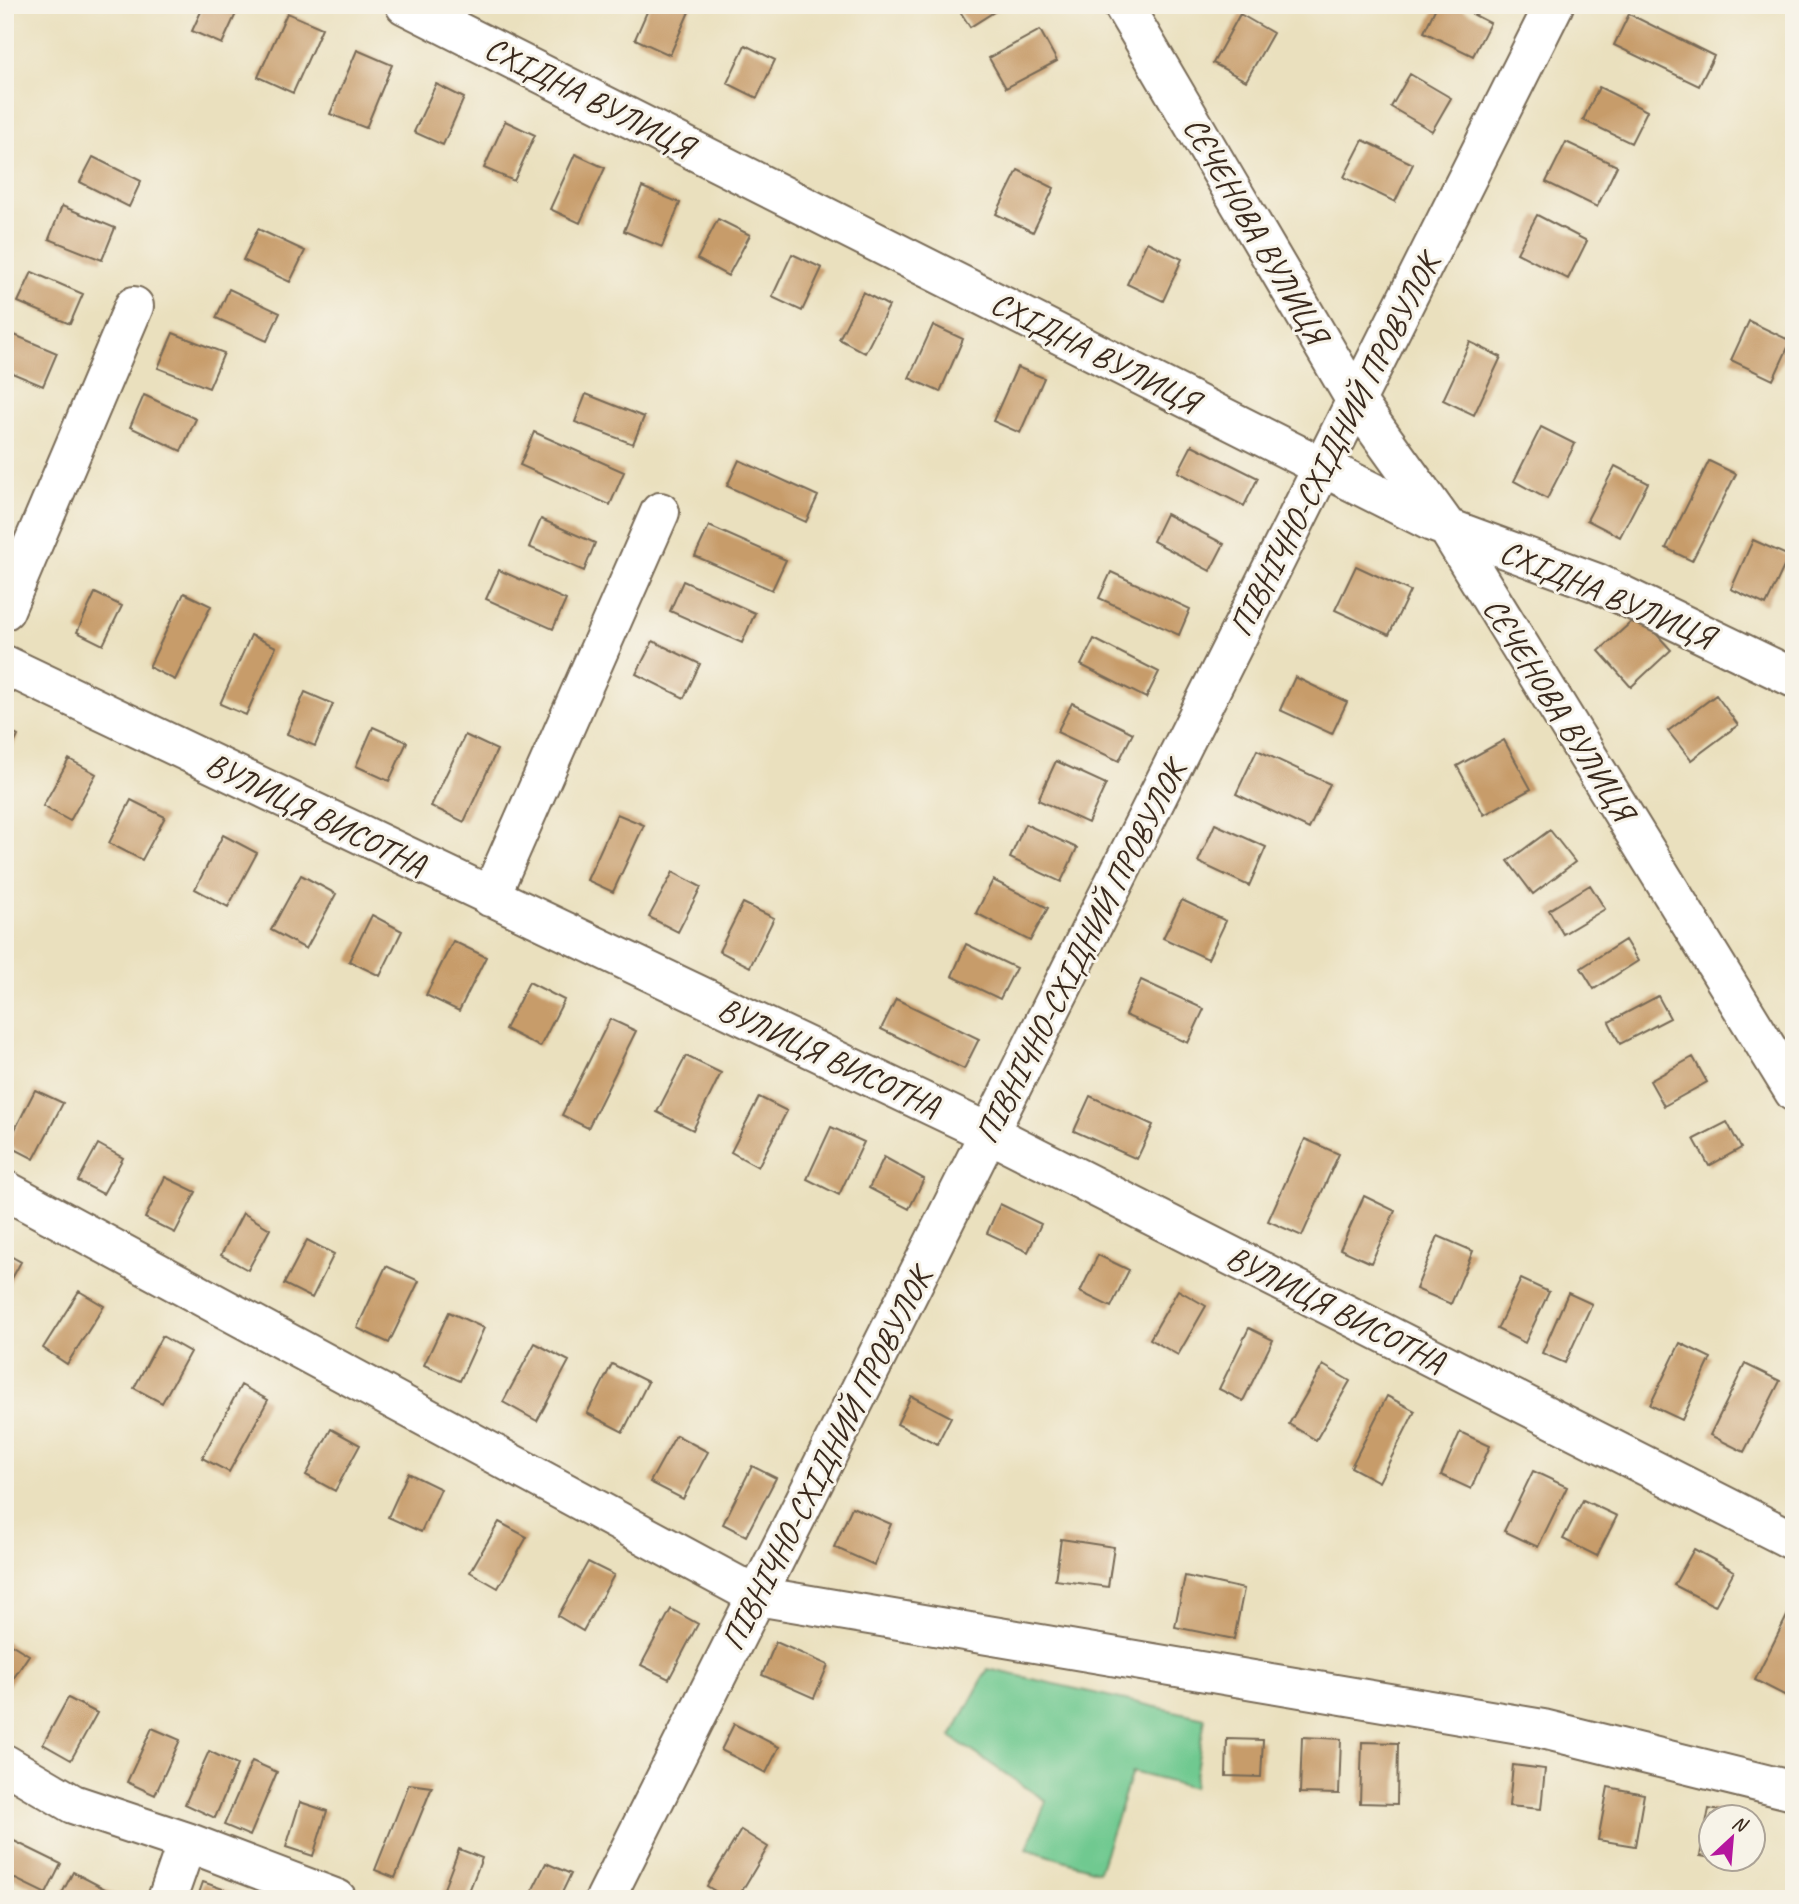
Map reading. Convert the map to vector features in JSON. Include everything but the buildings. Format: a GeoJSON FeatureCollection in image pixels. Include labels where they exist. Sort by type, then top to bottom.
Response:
{"type":"FeatureCollection","features":[{"type":"Feature","properties":{"kind":"street","name":"СХІДНА ВУЛИЦЯ"},"geometry":{"type":"LineString","coordinates":[[405,5],[1448,529],[1597,583],[1789,664]]}},
{"type":"Feature","properties":{"kind":"street","name":"СЄЧЕНОВА ВУЛИЦЯ"},"geometry":{"type":"LineString","coordinates":[[1123,5],[1356,401],[1448,529],[1794,1092]]}},
{"type":"Feature","properties":{"kind":"street","name":"ПІВНІЧНО-СХІДНИЙ ПРОВУЛОК"},"geometry":{"type":"LineString","coordinates":[[606,1899],[1554,5]]}},
{"type":"Feature","properties":{"kind":"street"},"geometry":{"type":"LineString","coordinates":[[5,610],[134,306]]}},
{"type":"Feature","properties":{"kind":"street"},"geometry":{"type":"LineString","coordinates":[[490,897],[660,512]]}},
{"type":"Feature","properties":{"kind":"street","name":"ВУЛИЦЯ ВИСОТНА"},"geometry":{"type":"LineString","coordinates":[[5,665],[989,1133],[1794,1541]]}},
{"type":"Feature","properties":{"kind":"street"},"geometry":{"type":"LineString","coordinates":[[5,1190],[757,1596],[1544,1729],[1794,1791]]}},
{"type":"Feature","properties":{"kind":"street"},"geometry":{"type":"LineString","coordinates":[[5,1764],[73,1804],[187,1842],[337,1899]]}},
{"type":"Feature","properties":{"kind":"street"},"geometry":{"type":"LineString","coordinates":[[167,1899],[187,1842]]}},
{"type":"Feature","properties":{"kind":"green space"},"geometry":{"type":"Polygon","coordinates":[[[988,1669],[1205,1718],[1193,1788],[1132,1772],[1099,1871],[1027,1849],[1046,1801],[951,1737],[988,1669]]]}}]}
